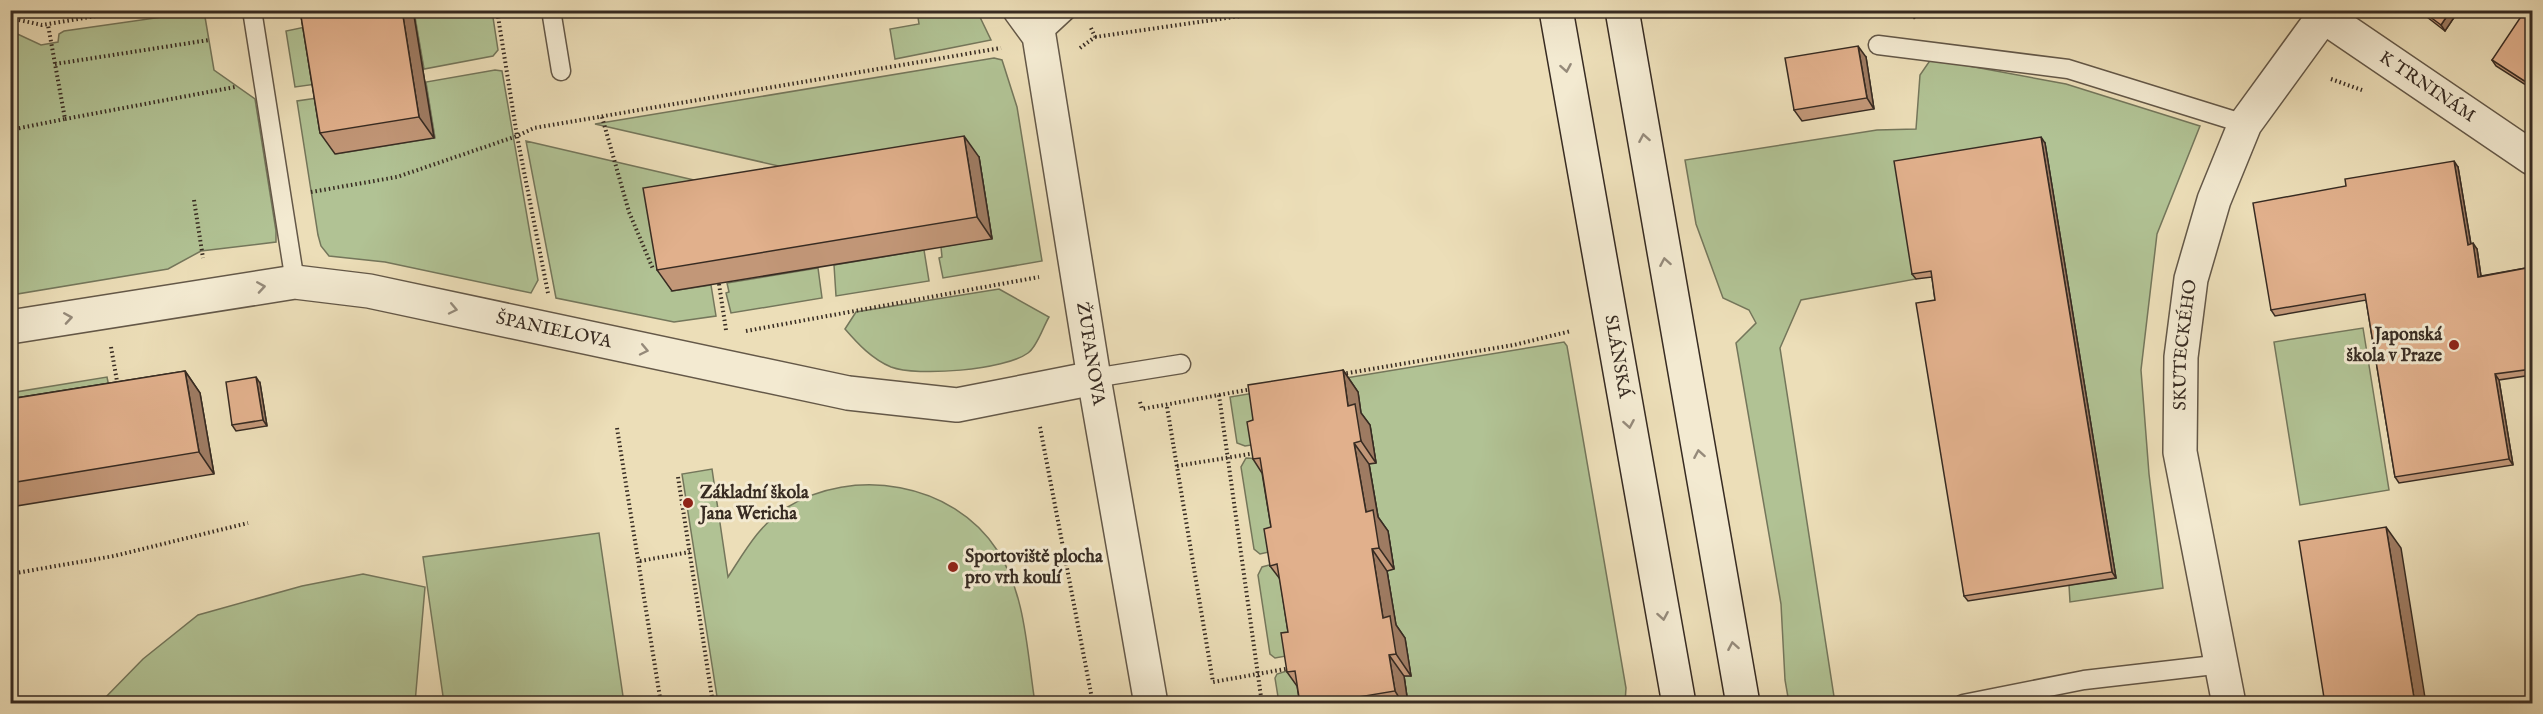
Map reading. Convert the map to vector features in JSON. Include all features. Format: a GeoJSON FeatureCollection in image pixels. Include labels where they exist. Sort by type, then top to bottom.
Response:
{"type":"FeatureCollection","features":[{"type":"Feature","properties":{"kind":"street","name":"ŽUFANOVA"},"geometry":{"type":"LineString","coordinates":[[1020,10],[1039,36],[1094,378],[1151,704]]}},
{"type":"Feature","properties":{"kind":"street","name":"SLÁNSKÁ"},"geometry":{"type":"LineString","coordinates":[[1556,10],[1678,704]]}},
{"type":"Feature","properties":{"kind":"street"},"geometry":{"type":"LineString","coordinates":[[1622,10],[1743,704]]}},
{"type":"Feature","properties":{"kind":"street","name":"SKUTECKÉHO"},"geometry":{"type":"LineString","coordinates":[[2229,704],[2180,452],[2181,357],[2191,279],[2214,200],[2245,124],[2326,13]]}},
{"type":"Feature","properties":{"kind":"street","name":"K TRNINÁM"},"geometry":{"type":"LineString","coordinates":[[2326,13],[2532,158]]}},
{"type":"Feature","properties":{"kind":"street","name":"ŠPANIELOVA"},"geometry":{"type":"LineString","coordinates":[[10,327],[295,282],[369,291],[848,393],[957,405],[1094,378]]}},
{"type":"Feature","properties":{"kind":"lane"},"geometry":{"type":"LineString","coordinates":[[252,10],[295,282]]}},
{"type":"Feature","properties":{"kind":"lane"},"geometry":{"type":"LineString","coordinates":[[551,10],[561,71]]}},
{"type":"Feature","properties":{"kind":"lane"},"geometry":{"type":"LineString","coordinates":[[1039,36],[1067,10]]}},
{"type":"Feature","properties":{"kind":"lane"},"geometry":{"type":"LineString","coordinates":[[1878,45],[2068,69],[2245,124]]}},
{"type":"Feature","properties":{"kind":"lane"},"geometry":{"type":"LineString","coordinates":[[1094,378],[1181,364]]}},
{"type":"Feature","properties":{"kind":"lane"},"geometry":{"type":"LineString","coordinates":[[1963,704],[2084,680],[2223,664]]}},
{"type":"Feature","properties":{"kind":"path"},"geometry":{"type":"LineString","coordinates":[[10,18],[48,25],[132,10]]}},
{"type":"Feature","properties":{"kind":"path"},"geometry":{"type":"LineString","coordinates":[[497,10],[517,136],[550,302]]}},
{"type":"Feature","properties":{"kind":"path"},"geometry":{"type":"LineString","coordinates":[[1095,37],[1282,10]]}},
{"type":"Feature","properties":{"kind":"path"},"geometry":{"type":"LineString","coordinates":[[48,25],[65,119]]}},
{"type":"Feature","properties":{"kind":"path"},"geometry":{"type":"LineString","coordinates":[[305,193],[397,177],[517,136],[534,128],[1006,47],[1002,39]]}},
{"type":"Feature","properties":{"kind":"path"},"geometry":{"type":"LineString","coordinates":[[55,64],[209,40]]}},
{"type":"Feature","properties":{"kind":"path"},"geometry":{"type":"LineString","coordinates":[[10,130],[237,86]]}},
{"type":"Feature","properties":{"kind":"path"},"geometry":{"type":"LineString","coordinates":[[602,117],[629,212],[653,269]]}},
{"type":"Feature","properties":{"kind":"path"},"geometry":{"type":"LineString","coordinates":[[738,332],[1051,275]]}},
{"type":"Feature","properties":{"kind":"path"},"geometry":{"type":"LineString","coordinates":[[716,332],[727,334],[719,284]]}},
{"type":"Feature","properties":{"kind":"path"},"geometry":{"type":"LineString","coordinates":[[105,312],[120,393]]}},
{"type":"Feature","properties":{"kind":"path"},"geometry":{"type":"LineString","coordinates":[[1337,375],[1514,345],[1571,331]]}},
{"type":"Feature","properties":{"kind":"path"},"geometry":{"type":"LineString","coordinates":[[1130,372],[1143,409],[1167,407],[1254,388]]}},
{"type":"Feature","properties":{"kind":"path"},"geometry":{"type":"LineString","coordinates":[[1219,394],[1226,458],[1262,704]]}},
{"type":"Feature","properties":{"kind":"path"},"geometry":{"type":"LineString","coordinates":[[1167,407],[1213,682],[1292,668]]}},
{"type":"Feature","properties":{"kind":"path"},"geometry":{"type":"LineString","coordinates":[[1040,427],[1094,704]]}},
{"type":"Feature","properties":{"kind":"path"},"geometry":{"type":"LineString","coordinates":[[617,428],[661,704]]}},
{"type":"Feature","properties":{"kind":"path"},"geometry":{"type":"LineString","coordinates":[[1177,466],[1263,452]]}},
{"type":"Feature","properties":{"kind":"path"},"geometry":{"type":"LineString","coordinates":[[678,477],[713,704]]}},
{"type":"Feature","properties":{"kind":"path"},"geometry":{"type":"LineString","coordinates":[[10,574],[114,556],[248,523]]}},
{"type":"Feature","properties":{"kind":"path"},"geometry":{"type":"LineString","coordinates":[[640,561],[690,552]]}},
{"type":"Feature","properties":{"kind":"green space"},"geometry":{"type":"Polygon","coordinates":[[[204,11],[214,70],[255,99],[276,242],[201,251],[168,269],[11,295],[11,31],[41,45],[58,42],[59,34],[64,31],[204,11]]]}},
{"type":"Feature","properties":{"kind":"green space"},"geometry":{"type":"Polygon","coordinates":[[[414,11],[492,11],[498,50],[493,56],[424,69],[414,11]]]}},
{"type":"Feature","properties":{"kind":"green space"},"geometry":{"type":"Polygon","coordinates":[[[917,11],[977,11],[991,40],[895,59],[890,29],[919,24],[917,11]]]}},
{"type":"Feature","properties":{"kind":"green space"},"geometry":{"type":"Polygon","coordinates":[[[305,27],[324,83],[295,87],[286,31],[305,27]]]}},
{"type":"Feature","properties":{"kind":"green space"},"geometry":{"type":"Polygon","coordinates":[[[994,58],[1002,60],[1017,107],[1042,261],[943,278],[939,258],[942,257],[941,247],[992,238],[979,157],[840,180],[595,124],[994,58]]]}},
{"type":"Feature","properties":{"kind":"green space"},"geometry":{"type":"Polygon","coordinates":[[[1931,59],[2066,84],[2200,126],[2157,234],[2141,370],[2149,474],[2163,588],[2070,602],[2069,585],[2116,578],[1898,167],[1916,279],[1801,300],[1780,348],[1835,703],[1789,703],[1785,680],[1781,604],[1736,343],[1756,323],[1749,310],[1723,298],[1696,224],[1685,160],[1877,130],[1916,129],[1920,75],[1931,59]]]}},
{"type":"Feature","properties":{"kind":"green space"},"geometry":{"type":"Polygon","coordinates":[[[495,70],[502,71],[538,280],[531,293],[385,262],[329,256],[321,246],[318,235],[297,101],[317,98],[336,154],[435,138],[426,82],[495,70]]]}},
{"type":"Feature","properties":{"kind":"green space"},"geometry":{"type":"Polygon","coordinates":[[[526,141],[754,194],[672,291],[711,285],[716,316],[674,322],[556,298],[526,141]]]}},
{"type":"Feature","properties":{"kind":"green space"},"geometry":{"type":"Polygon","coordinates":[[[924,250],[929,281],[836,296],[834,265],[924,250]]]}},
{"type":"Feature","properties":{"kind":"green space"},"geometry":{"type":"Polygon","coordinates":[[[818,268],[822,298],[731,313],[726,293],[729,292],[727,283],[818,268]]]}},
{"type":"Feature","properties":{"kind":"green space"},"geometry":{"type":"Polygon","coordinates":[[[999,289],[1049,317],[1037,342],[1028,353],[1001,364],[961,370],[903,370],[878,360],[860,346],[845,329],[856,312],[999,289]]]}},
{"type":"Feature","properties":{"kind":"green space"},"geometry":{"type":"Polygon","coordinates":[[[2363,328],[2389,490],[2300,505],[2274,342],[2363,328]]]}},
{"type":"Feature","properties":{"kind":"green space"},"geometry":{"type":"Polygon","coordinates":[[[1564,342],[1567,346],[1626,688],[1625,703],[1408,703],[1404,676],[1411,676],[1398,640],[1387,571],[1394,569],[1388,532],[1381,533],[1369,464],[1376,462],[1370,426],[1245,446],[1237,443],[1230,397],[1564,342]]]}},
{"type":"Feature","properties":{"kind":"green space"},"geometry":{"type":"Polygon","coordinates":[[[107,377],[113,407],[18,413],[16,392],[107,377]]]}},
{"type":"Feature","properties":{"kind":"green space"},"geometry":{"type":"Polygon","coordinates":[[[1246,458],[1265,459],[1286,548],[1260,554],[1254,549],[1241,467],[1246,458]]]}},
{"type":"Feature","properties":{"kind":"green space"},"geometry":{"type":"Polygon","coordinates":[[[712,469],[728,577],[753,539],[768,522],[786,508],[812,495],[841,487],[871,485],[900,488],[929,496],[955,509],[978,527],[997,550],[1007,567],[1024,624],[1035,703],[718,703],[682,474],[712,469]]]}},
{"type":"Feature","properties":{"kind":"green space"},"geometry":{"type":"Polygon","coordinates":[[[599,533],[624,703],[444,703],[423,557],[599,533]]]}},
{"type":"Feature","properties":{"kind":"green space"},"geometry":{"type":"Polygon","coordinates":[[[1273,564],[1282,566],[1303,653],[1275,658],[1270,654],[1258,575],[1262,567],[1273,564]]]}},
{"type":"Feature","properties":{"kind":"green space"},"geometry":{"type":"Polygon","coordinates":[[[363,574],[425,587],[415,703],[100,703],[143,659],[198,615],[302,586],[363,574]]]}},
{"type":"Feature","properties":{"kind":"green space"},"geometry":{"type":"Polygon","coordinates":[[[1290,670],[1311,703],[1279,703],[1275,678],[1277,674],[1290,670]]]}},
{"type":"Feature","properties":{"kind":"green space"},"geometry":{"type":"Polygon","coordinates":[[[2164,697],[2186,698],[2186,703],[2119,703],[2164,697]]]}},
{"type":"Feature","properties":{"kind":"building"},"geometry":{"type":"Polygon","coordinates":[[[300,10],[402,10],[419,117],[320,133],[300,10]]]}},
{"type":"Feature","properties":{"kind":"building"},"geometry":{"type":"Polygon","coordinates":[[[2421,10],[2451,10],[2441,25],[2421,10]]]}},
{"type":"Feature","properties":{"kind":"building"},"geometry":{"type":"Polygon","coordinates":[[[2524,12],[2532,18],[2532,86],[2492,60],[2524,12]]]}},
{"type":"Feature","properties":{"kind":"building"},"geometry":{"type":"Polygon","coordinates":[[[1858,46],[1867,98],[1794,110],[1785,58],[1858,46]]]}},
{"type":"Feature","properties":{"kind":"building"},"geometry":{"type":"Polygon","coordinates":[[[964,136],[977,217],[657,270],[643,188],[964,136]]]}},
{"type":"Feature","properties":{"kind":"building"},"geometry":{"type":"Polygon","coordinates":[[[2041,137],[2112,572],[1964,596],[1916,303],[1935,300],[1931,271],[1912,274],[1894,161],[2041,137]]]}},
{"type":"Feature","properties":{"kind":"building","name":"Japonská škola v Praze"},"geometry":{"type":"Polygon","coordinates":[[[2454,161],[2468,245],[2473,243],[2478,277],[2532,267],[2532,369],[2495,374],[2509,459],[2395,477],[2365,294],[2271,310],[2253,203],[2346,186],[2345,179],[2454,161]]]}},
{"type":"Feature","properties":{"kind":"building"},"geometry":{"type":"Polygon","coordinates":[[[1343,370],[1348,406],[1355,404],[1361,441],[1354,443],[1366,512],[1373,510],[1379,548],[1372,549],[1383,618],[1390,616],[1396,654],[1389,655],[1395,691],[1317,704],[1300,704],[1295,671],[1287,672],[1281,633],[1288,632],[1277,564],[1270,566],[1264,529],[1271,527],[1260,458],[1253,459],[1247,422],[1253,420],[1248,385],[1343,370]]]}},
{"type":"Feature","properties":{"kind":"building"},"geometry":{"type":"Polygon","coordinates":[[[185,371],[199,452],[10,483],[10,399],[185,371]]]}},
{"type":"Feature","properties":{"kind":"building"},"geometry":{"type":"Polygon","coordinates":[[[256,377],[263,420],[232,425],[226,382],[256,377]]]}},
{"type":"Feature","properties":{"kind":"building"},"geometry":{"type":"Polygon","coordinates":[[[2386,527],[2415,704],[2325,704],[2299,541],[2386,527]]]}},
{"type":"Feature","properties":{"kind":"place","name":"Japonská škola v Praze"},"geometry":{"type":"Point","coordinates":[2454,345]}},
{"type":"Feature","properties":{"kind":"place","name":"Základní škola Jana Wericha"},"geometry":{"type":"Point","coordinates":[688,503]}},
{"type":"Feature","properties":{"kind":"place","name":"Sportoviště plocha pro vrh koulí"},"geometry":{"type":"Point","coordinates":[953,567]}}]}
